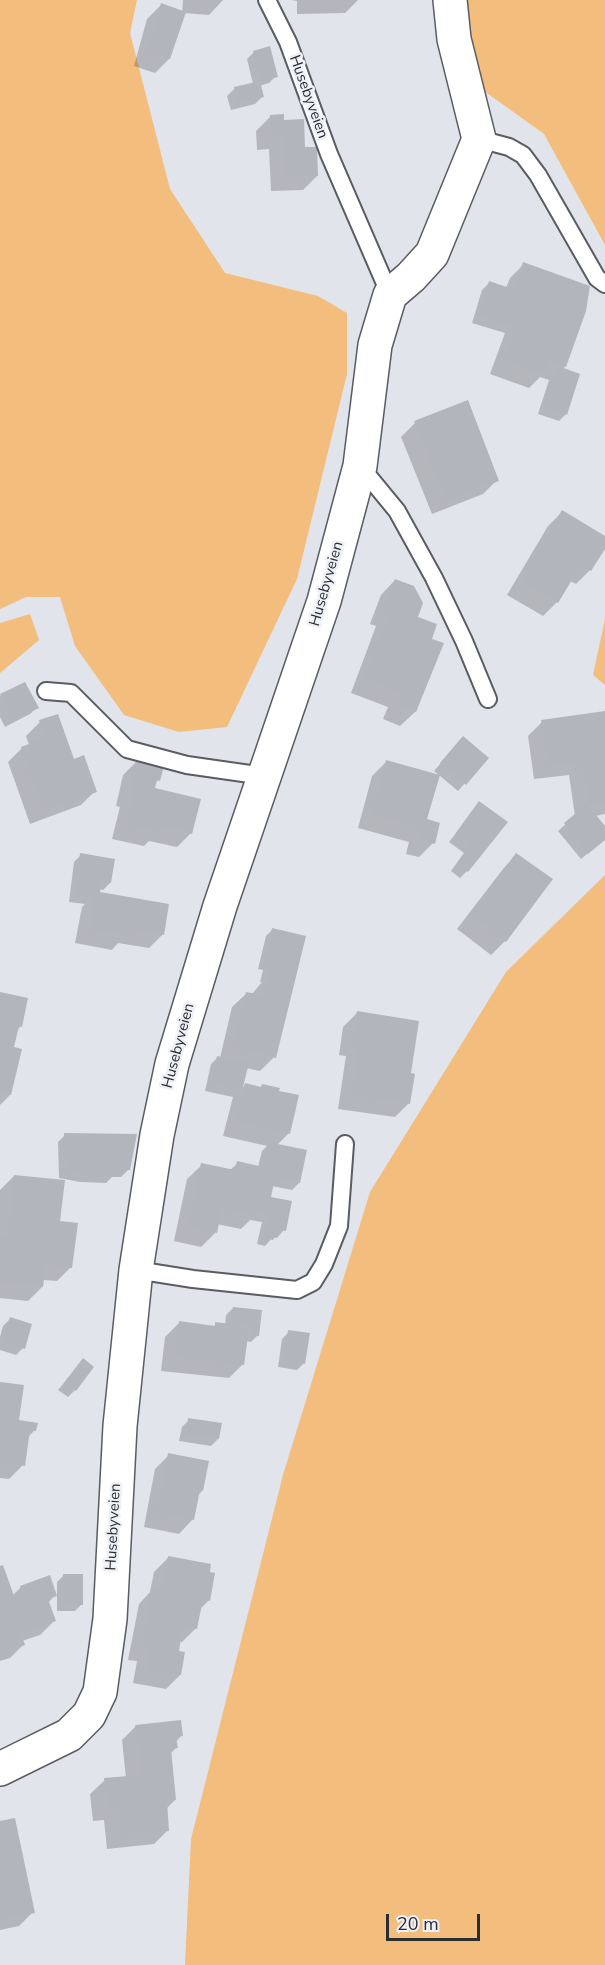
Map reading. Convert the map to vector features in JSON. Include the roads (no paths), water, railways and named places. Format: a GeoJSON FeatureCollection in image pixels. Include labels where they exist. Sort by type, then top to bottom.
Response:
{"type":"FeatureCollection","features":[{"type":"Feature","properties":{"kind":"street"},"geometry":{"type":"LineString","coordinates":[[390,295],[432,254],[479,139],[454,39],[450,0]]}},
{"type":"Feature","properties":{"kind":"street","name":"Husebyveien"},"geometry":{"type":"LineString","coordinates":[[0,1769],[69,1735],[88,1715],[100,1692],[110,1619],[120,1426],[136,1269],[157,1135],[172,1064],[220,906],[324,601],[360,466],[375,345],[390,295]]}},
{"type":"Feature","properties":{"kind":"lane","name":"Husebyveien"},"geometry":{"type":"LineString","coordinates":[[267,0],[288,42],[329,154],[390,295]]}},
{"type":"Feature","properties":{"kind":"lane"},"geometry":{"type":"LineString","coordinates":[[479,139],[509,147],[523,155],[538,175],[597,278],[605,284]]}},
{"type":"Feature","properties":{"kind":"lane"},"geometry":{"type":"LineString","coordinates":[[360,466],[398,511],[464,641],[488,699]]}},
{"type":"Feature","properties":{"kind":"lane"},"geometry":{"type":"LineString","coordinates":[[46,691],[71,693],[127,749],[187,765],[264,776]]}},
{"type":"Feature","properties":{"kind":"lane"},"geometry":{"type":"LineString","coordinates":[[136,1269],[193,1280],[297,1290],[313,1282],[324,1264],[339,1227],[345,1144]]}}]}
